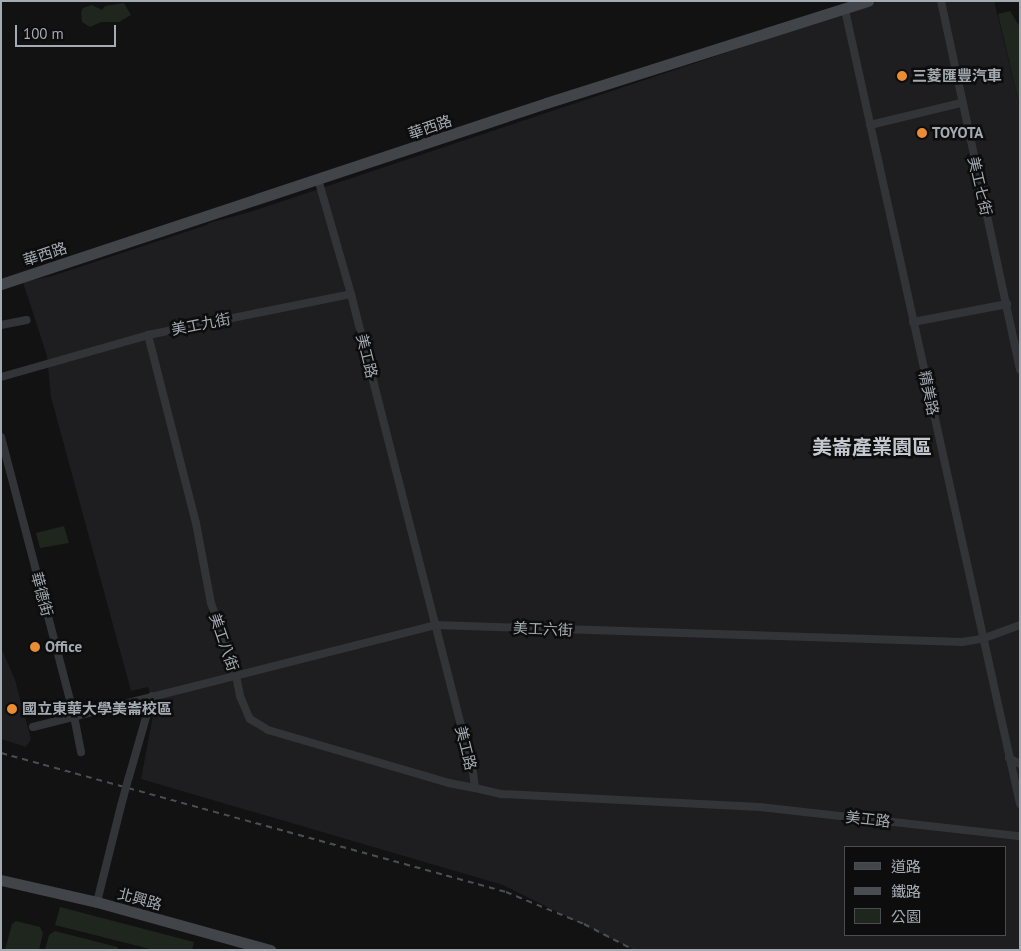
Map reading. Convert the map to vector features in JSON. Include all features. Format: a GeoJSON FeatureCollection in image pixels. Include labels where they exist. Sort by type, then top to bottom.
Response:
{"type":"FeatureCollection","features":[{"type":"Feature","properties":{"kind":"street","name":"華西路"},"geometry":{"type":"LineString","coordinates":[[1,284],[546,104],[845,10],[868,1]]}},
{"type":"Feature","properties":{"kind":"street","name":"美工七街"},"geometry":{"type":"LineString","coordinates":[[941,1],[961,103],[1007,304],[1020,370]]}},
{"type":"Feature","properties":{"kind":"street","name":"精美路"},"geometry":{"type":"LineString","coordinates":[[845,10],[982,639],[1020,804]]}},
{"type":"Feature","properties":{"kind":"street"},"geometry":{"type":"LineString","coordinates":[[870,125],[961,103]]}},
{"type":"Feature","properties":{"kind":"street","name":"美工路"},"geometry":{"type":"LineString","coordinates":[[318,180],[351,294],[473,772],[475,788],[501,794],[760,807],[1020,836]]}},
{"type":"Feature","properties":{"kind":"street","name":"美工九街"},"geometry":{"type":"LineString","coordinates":[[1,377],[148,334],[351,294]]}},
{"type":"Feature","properties":{"kind":"street"},"geometry":{"type":"LineString","coordinates":[[913,322],[1007,304]]}},
{"type":"Feature","properties":{"kind":"street"},"geometry":{"type":"LineString","coordinates":[[1,326],[28,320]]}},
{"type":"Feature","properties":{"kind":"street","name":"美工八街"},"geometry":{"type":"LineString","coordinates":[[148,334],[196,524],[210,603],[236,675],[240,696],[250,719],[268,730],[449,783],[475,788]]}},
{"type":"Feature","properties":{"kind":"street","name":"華德街"},"geometry":{"type":"LineString","coordinates":[[1,437],[74,716],[81,752]]}},
{"type":"Feature","properties":{"kind":"street","name":"美工六街"},"geometry":{"type":"LineString","coordinates":[[33,727],[435,626],[962,642],[982,639],[1020,625]]}},
{"type":"Feature","properties":{"kind":"street"},"geometry":{"type":"LineString","coordinates":[[96,902],[152,696]]}},
{"type":"Feature","properties":{"kind":"street"},"geometry":{"type":"LineString","coordinates":[[1009,758],[1020,764]]}},
{"type":"Feature","properties":{"kind":"street","name":"北興路"},"geometry":{"type":"LineString","coordinates":[[1,880],[96,902],[270,950]]}},
{"type":"Feature","properties":{"kind":"shaded area","name":"美崙產業園區"},"geometry":{"type":"Polygon","coordinates":[[[881,1],[994,1],[1020,107],[1020,950],[634,950],[503,885],[141,779],[155,705],[148,687],[131,691],[51,397],[47,356],[23,282],[52,276],[209,223],[250,212],[881,1]]]}},
{"type":"Feature","properties":{"kind":"shaded area","name":"國立東華大學美崙校區"},"geometry":{"type":"Polygon","coordinates":[[[1,647],[15,680],[31,739],[26,747],[1,739],[1,647]]]}},
{"type":"Feature","properties":{"kind":"green space"},"geometry":{"type":"Polygon","coordinates":[[[124,3],[131,15],[119,22],[101,22],[90,27],[82,22],[81,13],[83,8],[92,5],[102,10],[105,6],[124,3]]]}},
{"type":"Feature","properties":{"kind":"green space"},"geometry":{"type":"Polygon","coordinates":[[[1010,11],[1020,27],[1020,107],[998,14],[1010,11]]]}},
{"type":"Feature","properties":{"kind":"green space"},"geometry":{"type":"Polygon","coordinates":[[[64,526],[69,543],[40,548],[36,533],[64,526]]]}},
{"type":"Feature","properties":{"kind":"green space"},"geometry":{"type":"Polygon","coordinates":[[[60,907],[194,942],[192,950],[154,950],[55,925],[60,907]]]}},
{"type":"Feature","properties":{"kind":"green space"},"geometry":{"type":"Polygon","coordinates":[[[16,921],[40,927],[43,933],[39,950],[5,950],[12,924],[16,921]]]}},
{"type":"Feature","properties":{"kind":"green space"},"geometry":{"type":"Polygon","coordinates":[[[55,931],[117,947],[119,950],[45,950],[49,935],[55,931]]]}},
{"type":"Feature","properties":{"kind":"railway"},"geometry":{"type":"LineString","coordinates":[[1,753],[506,892],[584,924],[634,950]]}},
{"type":"Feature","properties":{"kind":"place","name":"三菱匯豐汽車"},"geometry":{"type":"Point","coordinates":[902,76]}},
{"type":"Feature","properties":{"kind":"place","name":"TOYOTA"},"geometry":{"type":"Point","coordinates":[922,133]}},
{"type":"Feature","properties":{"kind":"place","name":"Office"},"geometry":{"type":"Point","coordinates":[35,647]}},
{"type":"Feature","properties":{"kind":"place","name":"國立東華大學美崙校區"},"geometry":{"type":"Point","coordinates":[12,709]}},
{"type":"Feature","properties":{"kind":"district","name":"美崙產業園區"},"geometry":{"type":"Point","coordinates":[872,447]}}]}
